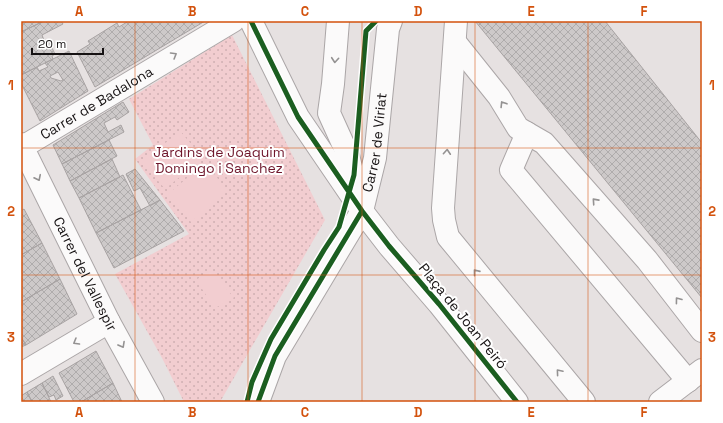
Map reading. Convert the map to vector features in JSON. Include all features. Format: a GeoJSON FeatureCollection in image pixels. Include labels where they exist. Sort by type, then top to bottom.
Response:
{"type":"FeatureCollection","features":[{"type":"Feature","properties":{"kind":"street","name":"Carrer de Badalona"},"geometry":{"type":"LineString","coordinates":[[22,146],[233,21]]}},
{"type":"Feature","properties":{"kind":"street","name":"Plaça de Joan Peiró"},"geometry":{"type":"LineString","coordinates":[[251,21],[298,117],[362,211],[517,402]]}},
{"type":"Feature","properties":{"kind":"street","name":"Carrer de Viriat"},"geometry":{"type":"LineString","coordinates":[[338,21],[329,113],[348,154],[362,211]]}},
{"type":"Feature","properties":{"kind":"street","name":"Carrer de Viriat"},"geometry":{"type":"LineString","coordinates":[[362,211],[375,158],[388,29],[391,21]]}},
{"type":"Feature","properties":{"kind":"street"},"geometry":{"type":"LineString","coordinates":[[455,31],[518,128],[544,143],[642,254],[702,331]]}},
{"type":"Feature","properties":{"kind":"street"},"geometry":{"type":"LineString","coordinates":[[455,31],[443,208],[448,236],[530,338],[584,402]]}},
{"type":"Feature","properties":{"kind":"street"},"geometry":{"type":"LineString","coordinates":[[527,133],[511,170],[695,376],[660,402]]}},
{"type":"Feature","properties":{"kind":"street","name":"Carrer del Vallespir"},"geometry":{"type":"LineString","coordinates":[[22,146],[109,322],[153,402]]}},
{"type":"Feature","properties":{"kind":"street"},"geometry":{"type":"LineString","coordinates":[[258,402],[275,356],[362,211]]}},
{"type":"Feature","properties":{"kind":"street"},"geometry":{"type":"LineString","coordinates":[[21,374],[109,322]]}},
{"type":"Feature","properties":{"kind":"green space","name":"Jardins de Joaquim Domingo i Sanchez"},"geometry":{"type":"Polygon","coordinates":[[[232,35],[325,220],[220,402],[184,402],[162,358],[115,274],[189,234],[135,159],[153,145],[129,99],[232,35]]]}},
{"type":"Feature","properties":{"kind":"green space"},"geometry":{"type":"Polygon","coordinates":[[[180,131],[203,158],[165,189],[142,162],[180,131]]]}},
{"type":"Feature","properties":{"kind":"green space"},"geometry":{"type":"Polygon","coordinates":[[[205,163],[228,191],[191,222],[168,194],[205,163]]]}},
{"type":"Feature","properties":{"kind":"green space"},"geometry":{"type":"Polygon","coordinates":[[[211,270],[234,298],[215,308],[196,280],[211,270]]]}},
{"type":"Feature","properties":{"kind":"building"},"geometry":{"type":"Polygon","coordinates":[[[21,21],[44,21],[21,32],[21,21]]]}},
{"type":"Feature","properties":{"kind":"building"},"geometry":{"type":"Polygon","coordinates":[[[44,21],[61,21],[63,24],[42,35],[45,43],[49,42],[55,54],[52,56],[53,59],[21,75],[21,32],[44,21]]]}},
{"type":"Feature","properties":{"kind":"building"},"geometry":{"type":"Polygon","coordinates":[[[126,21],[205,21],[95,87],[77,52],[90,44],[88,41],[117,23],[119,27],[127,22],[126,21]]]}},
{"type":"Feature","properties":{"kind":"building"},"geometry":{"type":"Polygon","coordinates":[[[475,21],[702,21],[702,298],[574,142],[475,21]]]}},
{"type":"Feature","properties":{"kind":"building"},"geometry":{"type":"Polygon","coordinates":[[[605,21],[702,21],[702,143],[605,21]]]}},
{"type":"Feature","properties":{"kind":"building"},"geometry":{"type":"Polygon","coordinates":[[[69,51],[88,91],[40,121],[21,83],[21,75],[37,67],[39,71],[48,67],[45,63],[69,51]],[[58,72],[50,76],[51,78],[61,81],[63,80],[58,72]]]}},
{"type":"Feature","properties":{"kind":"building"},"geometry":{"type":"Polygon","coordinates":[[[123,102],[129,112],[117,120],[115,117],[104,123],[108,132],[121,125],[124,132],[62,164],[53,145],[123,102]]]}},
{"type":"Feature","properties":{"kind":"building"},"geometry":{"type":"Polygon","coordinates":[[[109,140],[117,156],[70,181],[62,164],[109,140]]]}},
{"type":"Feature","properties":{"kind":"building"},"geometry":{"type":"Polygon","coordinates":[[[112,159],[120,177],[79,198],[70,181],[112,159]]]}},
{"type":"Feature","properties":{"kind":"building"},"geometry":{"type":"Polygon","coordinates":[[[135,169],[160,200],[150,206],[140,188],[134,191],[126,174],[135,169]]]}},
{"type":"Feature","properties":{"kind":"building"},"geometry":{"type":"Polygon","coordinates":[[[123,175],[141,210],[96,233],[79,198],[123,175]]]}},
{"type":"Feature","properties":{"kind":"building"},"geometry":{"type":"Polygon","coordinates":[[[160,200],[184,231],[114,268],[96,233],[160,200]]]}},
{"type":"Feature","properties":{"kind":"building"},"geometry":{"type":"Polygon","coordinates":[[[24,209],[42,243],[21,255],[21,211],[24,209]]]}},
{"type":"Feature","properties":{"kind":"building"},"geometry":{"type":"Polygon","coordinates":[[[42,243],[60,279],[21,302],[21,255],[42,243]]]}},
{"type":"Feature","properties":{"kind":"building"},"geometry":{"type":"Polygon","coordinates":[[[60,279],[77,314],[26,345],[21,337],[21,316],[23,315],[21,312],[21,302],[60,279]]]}},
{"type":"Feature","properties":{"kind":"building"},"geometry":{"type":"Polygon","coordinates":[[[21,337],[26,345],[21,347],[21,337]]]}},
{"type":"Feature","properties":{"kind":"building"},"geometry":{"type":"Polygon","coordinates":[[[96,351],[113,383],[81,402],[74,402],[59,373],[96,351]]]}},
{"type":"Feature","properties":{"kind":"building"},"geometry":{"type":"Polygon","coordinates":[[[53,376],[63,396],[56,400],[54,395],[49,397],[42,383],[53,376]]]}},
{"type":"Feature","properties":{"kind":"building"},"geometry":{"type":"Polygon","coordinates":[[[42,383],[51,402],[32,402],[27,392],[42,383]]]}},
{"type":"Feature","properties":{"kind":"building"},"geometry":{"type":"Polygon","coordinates":[[[113,383],[122,402],[81,402],[113,383]]]}},
{"type":"Feature","properties":{"kind":"building"},"geometry":{"type":"Polygon","coordinates":[[[27,392],[32,402],[21,402],[21,396],[27,392]]]}},
{"type":"Feature","properties":{"kind":"cycle path"},"geometry":{"type":"LineString","coordinates":[[251,21],[298,117],[362,211],[517,402]]}},
{"type":"Feature","properties":{"kind":"cycle path"},"geometry":{"type":"LineString","coordinates":[[247,402],[252,382],[271,339],[339,227],[354,175],[366,31],[376,21]]}},
{"type":"Feature","properties":{"kind":"cycle path"},"geometry":{"type":"LineString","coordinates":[[258,402],[275,356],[362,211]]}}]}
